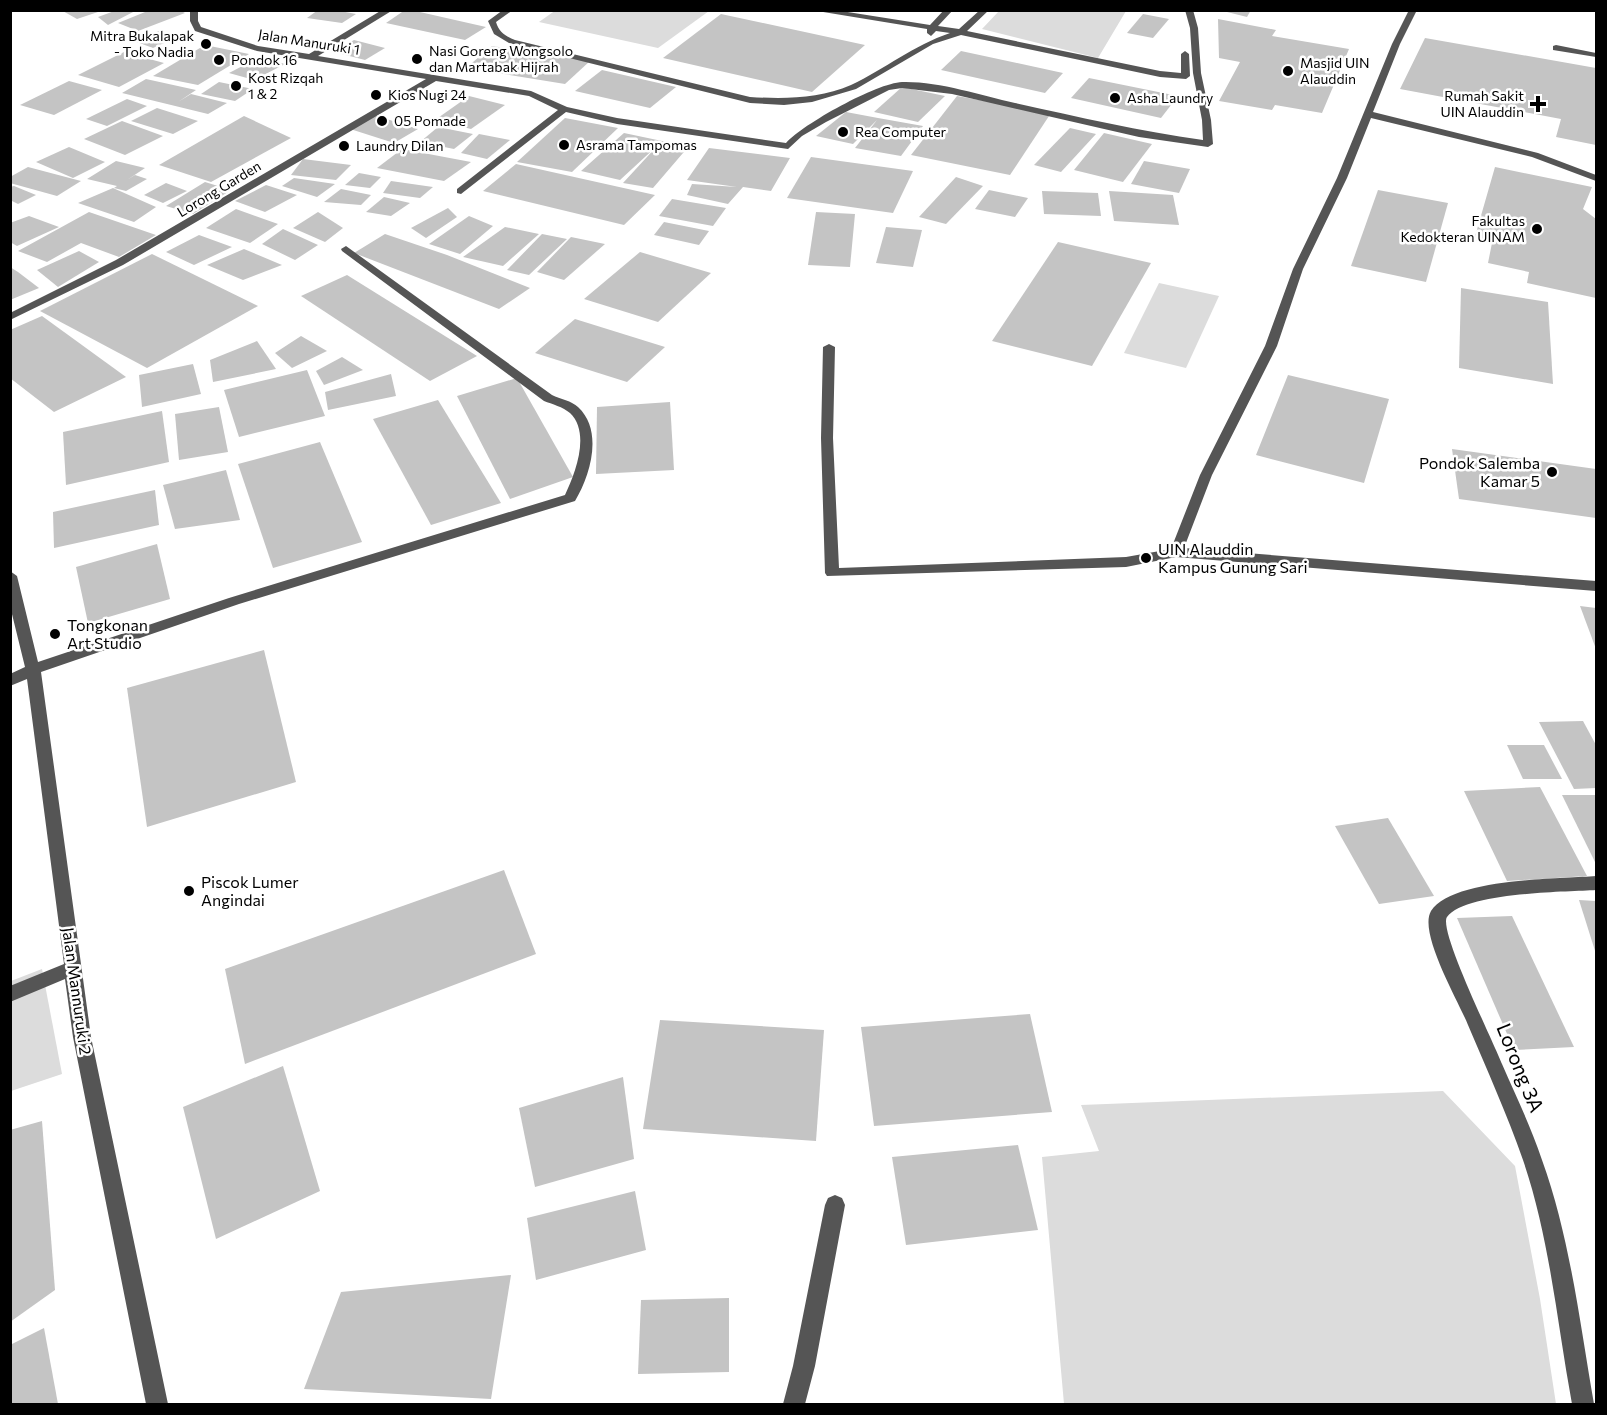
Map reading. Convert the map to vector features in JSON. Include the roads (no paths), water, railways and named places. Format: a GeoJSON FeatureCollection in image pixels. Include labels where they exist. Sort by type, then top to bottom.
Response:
{"type":"FeatureCollection","features":[{"type":"Feature","properties":{"kind":"street","name":"Jalan Manuruki 1"},"geometry":{"type":"LineString","coordinates":[[194,10],[194,21],[198,29],[257,48],[531,94],[564,110],[617,121],[788,146],[799,134],[815,125],[880,91],[902,85],[917,85],[1139,134],[1208,144],[1209,127],[1199,85],[1194,54],[1194,28],[1189,10]]}},
{"type":"Feature","properties":{"kind":"street"},"geometry":{"type":"LineString","coordinates":[[310,57],[388,10]]}},
{"type":"Feature","properties":{"kind":"street"},"geometry":{"type":"LineString","coordinates":[[509,10],[492,21],[493,30],[500,37],[530,47],[750,100],[784,102],[812,99],[853,87],[930,42],[961,32],[985,10]]}},
{"type":"Feature","properties":{"kind":"street"},"geometry":{"type":"LineString","coordinates":[[815,10],[961,32],[1161,74],[1186,75],[1183,10]]}},
{"type":"Feature","properties":{"kind":"street"},"geometry":{"type":"LineString","coordinates":[[930,42],[932,27],[949,10]]}},
{"type":"Feature","properties":{"kind":"street"},"geometry":{"type":"LineString","coordinates":[[1176,552],[1206,475],[1271,346],[1298,269],[1342,178],[1396,44],[1413,10]]}},
{"type":"Feature","properties":{"kind":"street"},"geometry":{"type":"LineString","coordinates":[[1556,48],[1596,55]]}},
{"type":"Feature","properties":{"kind":"street","name":"Lorong Garden"},"geometry":{"type":"LineString","coordinates":[[10,317],[44,303],[142,250],[347,127],[436,77]]}},
{"type":"Feature","properties":{"kind":"street"},"geometry":{"type":"LineString","coordinates":[[461,191],[564,110]]}},
{"type":"Feature","properties":{"kind":"street"},"geometry":{"type":"LineString","coordinates":[[1368,114],[1535,155],[1596,178]]}},
{"type":"Feature","properties":{"kind":"street"},"geometry":{"type":"LineString","coordinates":[[10,681],[33,669],[234,602],[570,498],[582,467],[586,444],[584,423],[573,410],[548,398],[346,249]]}},
{"type":"Feature","properties":{"kind":"street"},"geometry":{"type":"LineString","coordinates":[[829,347],[827,438],[832,573],[1126,562],[1176,552],[1596,586]]}},
{"type":"Feature","properties":{"kind":"street","name":"Jalan Mannuruki 2"},"geometry":{"type":"LineString","coordinates":[[10,576],[33,669],[84,1049],[158,1404]]}},
{"type":"Feature","properties":{"kind":"street","name":"Lorong 3A"},"geometry":{"type":"LineString","coordinates":[[1583,1404],[1558,1257],[1533,1161],[1478,1024],[1441,945],[1436,925],[1438,915],[1448,906],[1468,896],[1503,890],[1596,883]]}},
{"type":"Feature","properties":{"kind":"street"},"geometry":{"type":"LineString","coordinates":[[10,994],[72,968]]}},
{"type":"Feature","properties":{"kind":"street"},"geometry":{"type":"LineString","coordinates":[[794,1404],[804,1366],[835,1205]]}},
{"type":"Feature","properties":{"kind":"place","name":"Mitra Bukalapak - Toko Nadia"},"geometry":{"type":"Point","coordinates":[206,44]}},
{"type":"Feature","properties":{"kind":"place","name":"Nasi Goreng Wongsolo dan Martabak Hijrah"},"geometry":{"type":"Point","coordinates":[417,59]}},
{"type":"Feature","properties":{"kind":"place","name":"Pondok 16"},"geometry":{"type":"Point","coordinates":[219,60]}},
{"type":"Feature","properties":{"kind":"place","name":"Masjid UIN Alauddin"},"geometry":{"type":"Point","coordinates":[1288,71]}},
{"type":"Feature","properties":{"kind":"place","name":"Kost Rizqah 1 & 2"},"geometry":{"type":"Point","coordinates":[236,86]}},
{"type":"Feature","properties":{"kind":"place","name":"Kios Nugi 24"},"geometry":{"type":"Point","coordinates":[376,95]}},
{"type":"Feature","properties":{"kind":"place","name":"Asha Laundry"},"geometry":{"type":"Point","coordinates":[1115,98]}},
{"type":"Feature","properties":{"kind":"place","name":"Rumah Sakit UIN Alauddin"},"geometry":{"type":"Point","coordinates":[1538,104]}},
{"type":"Feature","properties":{"kind":"place","name":"05 Pomade"},"geometry":{"type":"Point","coordinates":[382,121]}},
{"type":"Feature","properties":{"kind":"place","name":"Rea Computer"},"geometry":{"type":"Point","coordinates":[843,132]}},
{"type":"Feature","properties":{"kind":"place","name":"Asrama Tampomas"},"geometry":{"type":"Point","coordinates":[564,145]}},
{"type":"Feature","properties":{"kind":"place","name":"Laundry Dilan"},"geometry":{"type":"Point","coordinates":[344,146]}},
{"type":"Feature","properties":{"kind":"place","name":"Fakultas Kedokteran UINAM"},"geometry":{"type":"Point","coordinates":[1537,229]}},
{"type":"Feature","properties":{"kind":"place","name":"Pondok Salemba Kamar 5"},"geometry":{"type":"Point","coordinates":[1552,472]}},
{"type":"Feature","properties":{"kind":"place","name":"UIN Alauddin Kampus Gunung Sari"},"geometry":{"type":"Point","coordinates":[1146,558]}},
{"type":"Feature","properties":{"kind":"place","name":"Tongkonan Art Studio"},"geometry":{"type":"Point","coordinates":[55,634]}},
{"type":"Feature","properties":{"kind":"place","name":"Piscok Lumer Angindai"},"geometry":{"type":"Point","coordinates":[189,891]}}]}
